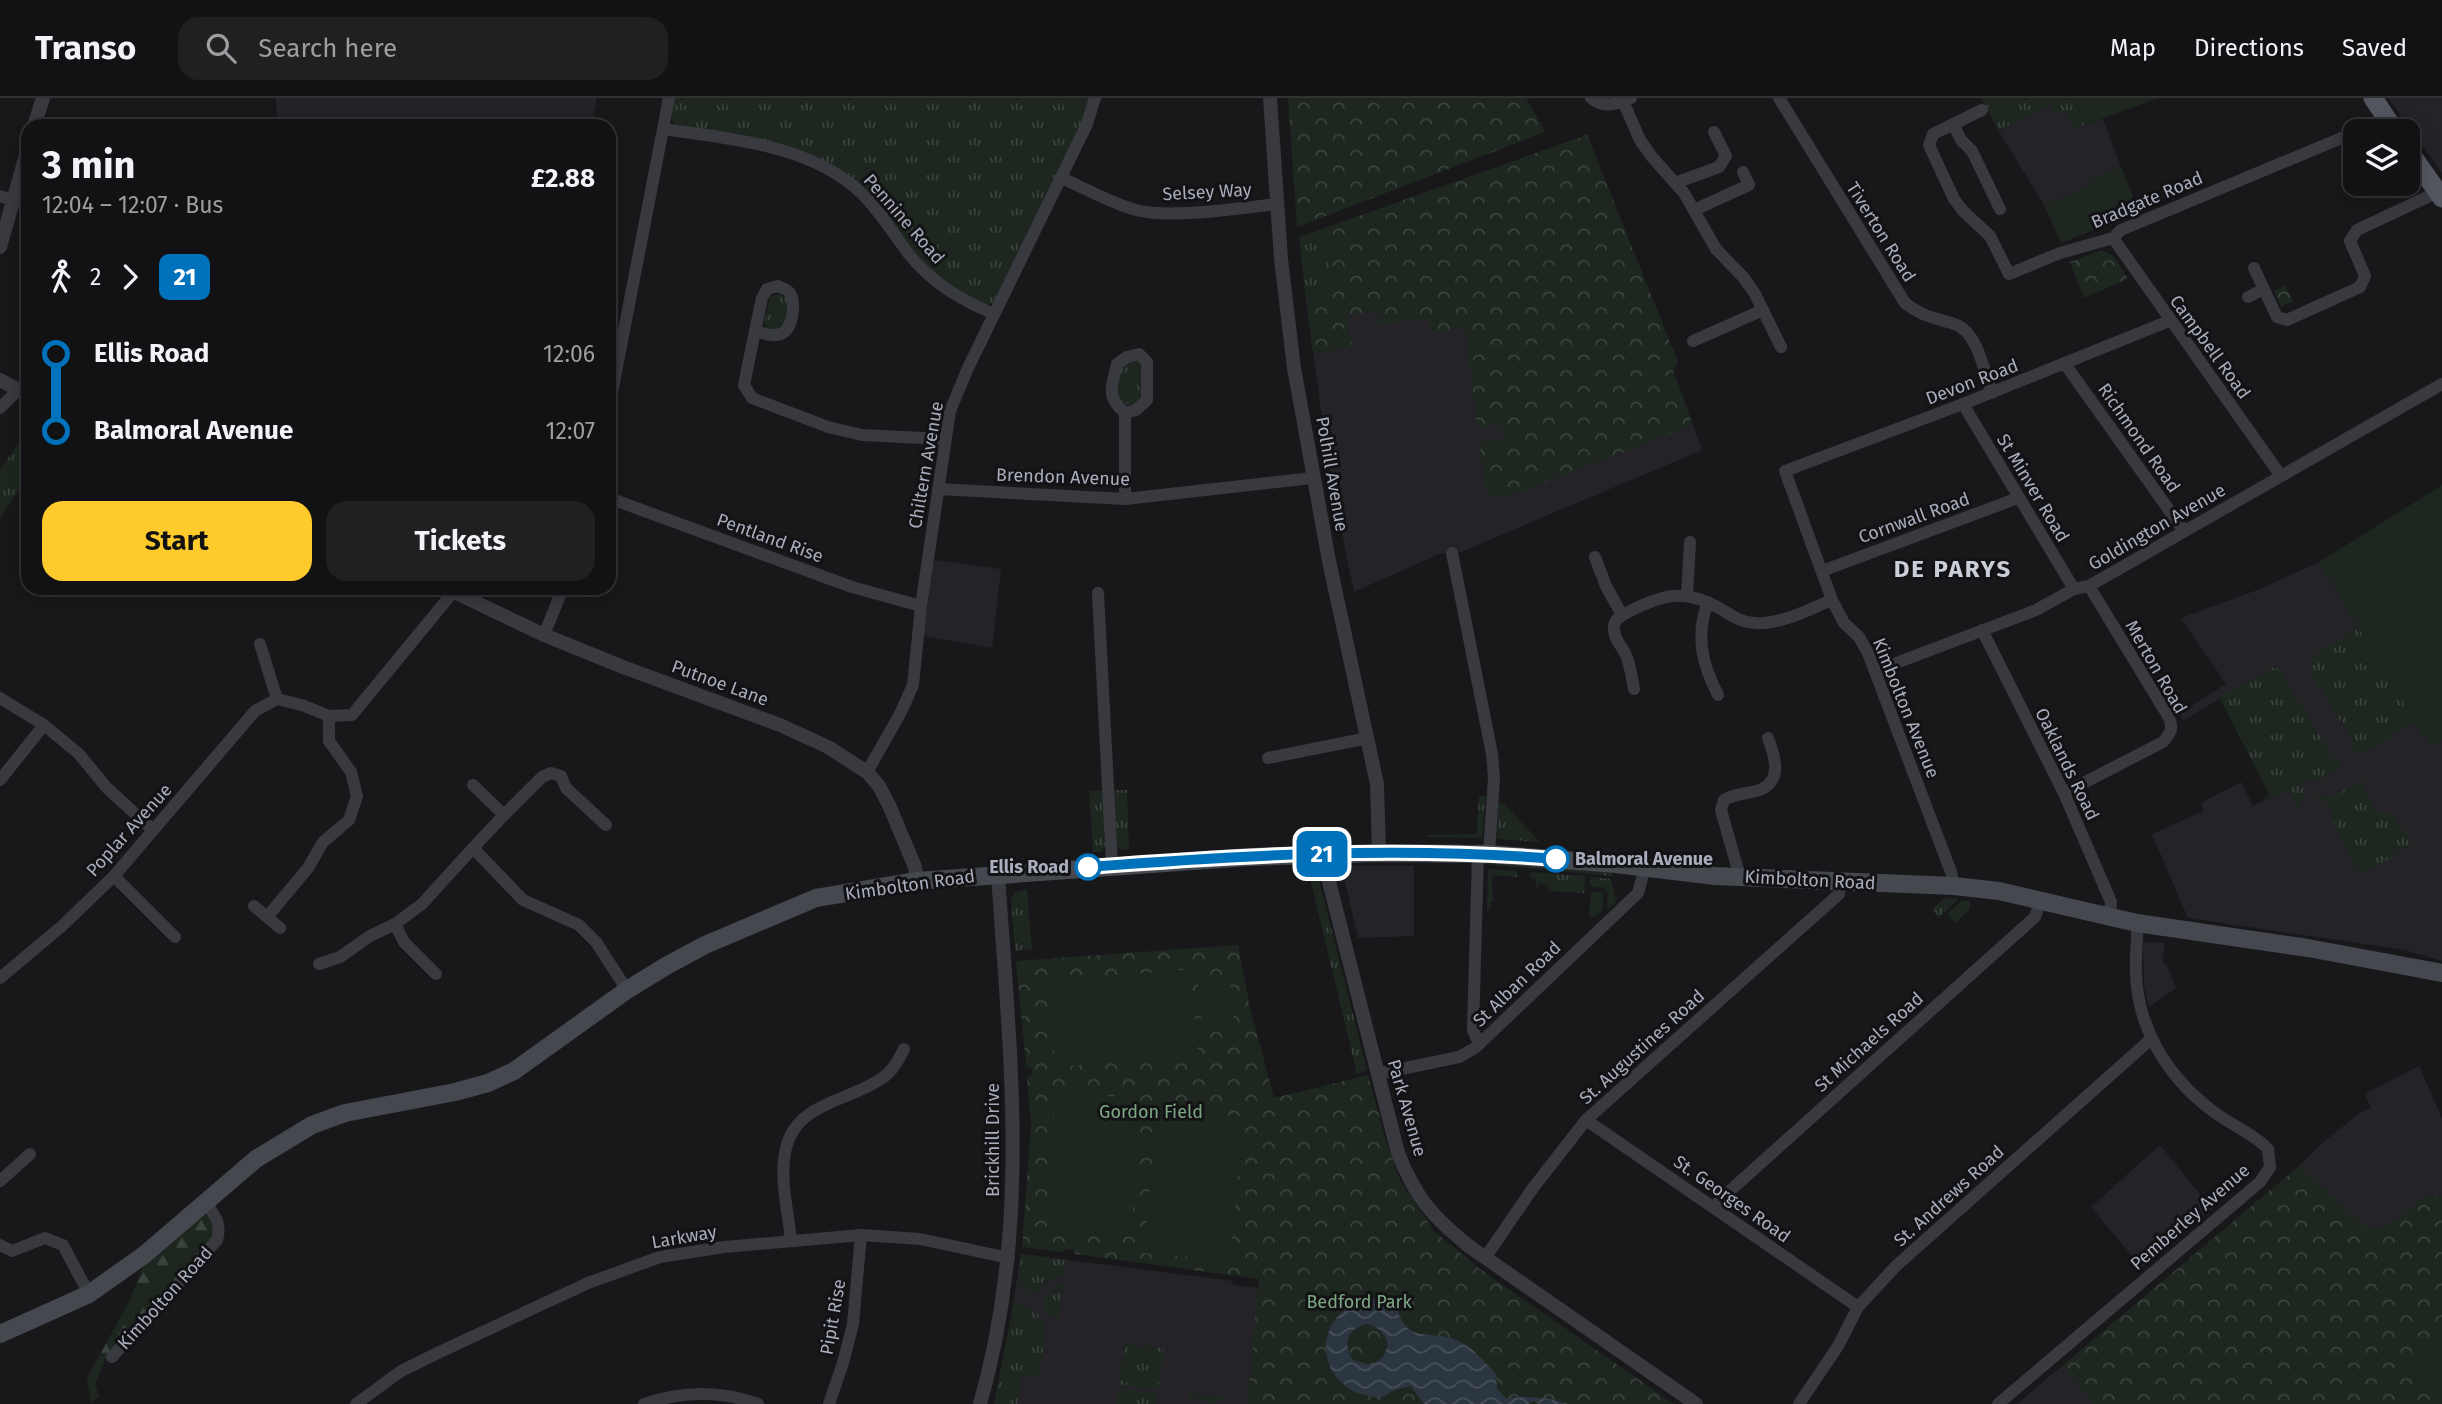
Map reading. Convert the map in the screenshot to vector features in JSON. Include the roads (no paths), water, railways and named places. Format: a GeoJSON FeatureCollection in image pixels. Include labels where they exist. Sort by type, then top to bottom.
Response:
{"type":"FeatureCollection","features":[{"type":"Feature","properties":{"kind":"main road"},"geometry":{"type":"LineString","coordinates":[[2373,98],[2387,119]]}},
{"type":"Feature","properties":{"kind":"main road"},"geometry":{"type":"LineString","coordinates":[[2420,167],[2440,195]]}},
{"type":"Feature","properties":{"kind":"main road","name":"Kimbolton Road"},"geometry":{"type":"LineString","coordinates":[[0,1334],[89,1294],[144,1255],[256,1159],[312,1125],[345,1113],[488,1083],[514,1071],[627,990],[705,945],[817,898],[917,881],[1112,865],[1322,854],[1483,854],[1741,877],[1954,886],[1999,891],[2137,923],[2321,951],[2442,973]]}},
{"type":"Feature","properties":{"kind":"street"},"geometry":{"type":"LineString","coordinates":[[36,119],[43,98]]}},
{"type":"Feature","properties":{"kind":"street"},"geometry":{"type":"LineString","coordinates":[[616,333],[670,98]]}},
{"type":"Feature","properties":{"kind":"street","name":"Chiltern Avenue"},"geometry":{"type":"LineString","coordinates":[[867,772],[900,715],[913,685],[944,439],[957,393],[1062,178],[1087,124],[1095,98]]}},
{"type":"Feature","properties":{"kind":"street","name":"Polhill Avenue"},"geometry":{"type":"LineString","coordinates":[[1270,98],[1277,204],[1294,368],[1312,478],[1377,784],[1379,853]]}},
{"type":"Feature","properties":{"kind":"street"},"geometry":{"type":"LineString","coordinates":[[1591,98],[1601,105],[1627,100],[1640,140],[1694,210],[1716,249],[1744,278],[1781,347]]}},
{"type":"Feature","properties":{"kind":"street","name":"Tiverton Road"},"geometry":{"type":"LineString","coordinates":[[1779,98],[1905,303],[1918,313],[1956,324],[1966,331],[1992,393]]}},
{"type":"Feature","properties":{"kind":"street","name":"Bradgate Road"},"geometry":{"type":"LineString","coordinates":[[1982,110],[1933,134],[1929,145],[1954,199],[1990,236],[2009,274],[2073,249],[2113,238],[2121,230],[2343,138]]}},
{"type":"Feature","properties":{"kind":"street"},"geometry":{"type":"LineString","coordinates":[[1953,124],[1961,140],[1972,152],[2000,209]]}},
{"type":"Feature","properties":{"kind":"street","name":"Pennine Road"},"geometry":{"type":"LineString","coordinates":[[663,129],[785,151],[810,159],[838,174],[860,192],[911,256],[936,281],[961,300],[994,314]]}},
{"type":"Feature","properties":{"kind":"street"},"geometry":{"type":"LineString","coordinates":[[1675,183],[1719,167],[1726,156],[1714,132]]}},
{"type":"Feature","properties":{"kind":"street"},"geometry":{"type":"LineString","coordinates":[[0,247],[7,198],[21,165]]}},
{"type":"Feature","properties":{"kind":"street"},"geometry":{"type":"LineString","coordinates":[[1694,210],[1749,185],[1743,172]]}},
{"type":"Feature","properties":{"kind":"street","name":"Selsey Way"},"geometry":{"type":"LineString","coordinates":[[1062,178],[1112,202],[1138,211],[1160,213],[1277,204]]}},
{"type":"Feature","properties":{"kind":"street"},"geometry":{"type":"LineString","coordinates":[[2254,268],[2277,317],[2287,320],[2360,287],[2365,276],[2350,241],[2357,230],[2440,195]]}},
{"type":"Feature","properties":{"kind":"street","name":"Campbell Road"},"geometry":{"type":"LineString","coordinates":[[2113,238],[2169,321],[2281,476]]}},
{"type":"Feature","properties":{"kind":"street"},"geometry":{"type":"LineString","coordinates":[[2248,297],[2264,289]]}},
{"type":"Feature","properties":{"kind":"street"},"geometry":{"type":"LineString","coordinates":[[1693,341],[1763,310]]}},
{"type":"Feature","properties":{"kind":"street","name":"Devon Road"},"geometry":{"type":"LineString","coordinates":[[1785,471],[1992,393],[2169,321]]}},
{"type":"Feature","properties":{"kind":"street"},"geometry":{"type":"LineString","coordinates":[[755,331],[744,385],[752,398],[828,427],[851,432],[944,439]]}},
{"type":"Feature","properties":{"kind":"street"},"geometry":{"type":"LineString","coordinates":[[1139,354],[1147,362],[1147,400],[1136,410],[1125,413],[1115,405],[1110,394],[1117,364],[1127,357],[1139,354]]}},
{"type":"Feature","properties":{"kind":"street","name":"Richmond Road"},"geometry":{"type":"LineString","coordinates":[[2065,364],[2184,531]]}},
{"type":"Feature","properties":{"kind":"street"},"geometry":{"type":"LineString","coordinates":[[0,380],[21,391]]}},
{"type":"Feature","properties":{"kind":"street","name":"Goldington Avenue"},"geometry":{"type":"LineString","coordinates":[[1875,671],[2036,610],[2074,589],[2088,586],[2442,384]]}},
{"type":"Feature","properties":{"kind":"street"},"geometry":{"type":"LineString","coordinates":[[0,408],[21,393]]}},
{"type":"Feature","properties":{"kind":"street","name":"St Minver Road"},"geometry":{"type":"LineString","coordinates":[[1963,404],[2074,589]]}},
{"type":"Feature","properties":{"kind":"street"},"geometry":{"type":"LineString","coordinates":[[1125,413],[1125,499]]}},
{"type":"Feature","properties":{"kind":"street","name":"Kimbolton Avenue"},"geometry":{"type":"LineString","coordinates":[[1785,471],[1832,600],[1844,623],[1859,637],[1875,671],[1954,886]]}},
{"type":"Feature","properties":{"kind":"street","name":"Brendon Avenue"},"geometry":{"type":"LineString","coordinates":[[938,489],[1125,499],[1312,478]]}},
{"type":"Feature","properties":{"kind":"street","name":"Cornwall Road"},"geometry":{"type":"LineString","coordinates":[[1822,571],[2018,498]]}},
{"type":"Feature","properties":{"kind":"street","name":"Pentland Rise"},"geometry":{"type":"LineString","coordinates":[[616,501],[852,587],[921,606]]}},
{"type":"Feature","properties":{"kind":"street"},"geometry":{"type":"LineString","coordinates":[[1687,595],[1690,542]]}},
{"type":"Feature","properties":{"kind":"street"},"geometry":{"type":"LineString","coordinates":[[1452,553],[1492,754],[1494,778],[1483,854],[1473,1030],[1479,1044]]}},
{"type":"Feature","properties":{"kind":"street"},"geometry":{"type":"LineString","coordinates":[[1595,557],[1606,586],[1622,615]]}},
{"type":"Feature","properties":{"kind":"street","name":"Merton Road"},"geometry":{"type":"LineString","coordinates":[[2064,793],[2163,742],[2171,731],[2172,723],[2088,586]]}},
{"type":"Feature","properties":{"kind":"street"},"geometry":{"type":"LineString","coordinates":[[1098,593],[1112,865]]}},
{"type":"Feature","properties":{"kind":"street"},"geometry":{"type":"LineString","coordinates":[[260,644],[278,699],[329,716],[352,715],[446,595]]}},
{"type":"Feature","properties":{"kind":"street","name":"Putnoe Lane"},"geometry":{"type":"LineString","coordinates":[[460,595],[544,635],[780,725],[828,747],[867,772],[879,786],[915,867],[917,881]]}},
{"type":"Feature","properties":{"kind":"street"},"geometry":{"type":"LineString","coordinates":[[544,635],[560,595]]}},
{"type":"Feature","properties":{"kind":"street"},"geometry":{"type":"LineString","coordinates":[[1634,689],[1626,654],[1616,639],[1614,628],[1616,620],[1622,615],[1663,598],[1687,595],[1708,602],[1739,620],[1755,623],[1786,618],[1832,600]]}},
{"type":"Feature","properties":{"kind":"street"},"geometry":{"type":"LineString","coordinates":[[1708,602],[1702,618],[1700,639],[1704,665],[1718,695]]}},
{"type":"Feature","properties":{"kind":"street","name":"Oaklands Road"},"geometry":{"type":"LineString","coordinates":[[1982,631],[2064,793],[2111,902],[2110,915]]}},
{"type":"Feature","properties":{"kind":"street"},"geometry":{"type":"LineString","coordinates":[[0,698],[44,724],[79,754],[107,788],[153,830]]}},
{"type":"Feature","properties":{"kind":"street","name":"Poplar Avenue"},"geometry":{"type":"LineString","coordinates":[[0,978],[62,926],[114,876],[255,711],[278,699]]}},
{"type":"Feature","properties":{"kind":"street"},"geometry":{"type":"LineString","coordinates":[[267,917],[307,868],[323,842],[349,820],[357,796],[351,772],[329,741],[329,716]]}},
{"type":"Feature","properties":{"kind":"street"},"geometry":{"type":"LineString","coordinates":[[0,780],[44,724]]}},
{"type":"Feature","properties":{"kind":"street"},"geometry":{"type":"LineString","coordinates":[[1268,758],[1368,738]]}},
{"type":"Feature","properties":{"kind":"street"},"geometry":{"type":"LineString","coordinates":[[1741,877],[1721,810],[1724,800],[1732,795],[1763,789],[1771,781],[1776,770],[1775,756],[1768,738]]}},
{"type":"Feature","properties":{"kind":"street"},"geometry":{"type":"LineString","coordinates":[[319,964],[340,957],[370,936],[395,924],[422,904],[542,777],[551,773],[561,776],[566,788],[606,825]]}},
{"type":"Feature","properties":{"kind":"street"},"geometry":{"type":"LineString","coordinates":[[472,785],[504,815]]}},
{"type":"Feature","properties":{"kind":"street"},"geometry":{"type":"LineString","coordinates":[[473,848],[523,900],[579,925],[596,942],[627,990]]}},
{"type":"Feature","properties":{"kind":"street","name":"Park Avenue"},"geometry":{"type":"LineString","coordinates":[[1322,854],[1398,1153],[1408,1180],[1422,1202],[1441,1224],[1485,1258],[1696,1404]]}},
{"type":"Feature","properties":{"kind":"street","name":"St Alban Road"},"geometry":{"type":"LineString","coordinates":[[1377,1074],[1459,1057],[1479,1044],[1638,893],[1645,867]]}},
{"type":"Feature","properties":{"kind":"street","name":"Brickhill Drive"},"geometry":{"type":"LineString","coordinates":[[980,1404],[1004,1293],[1014,1175],[1014,1127],[998,874]]}},
{"type":"Feature","properties":{"kind":"street"},"geometry":{"type":"LineString","coordinates":[[114,876],[176,937]]}},
{"type":"Feature","properties":{"kind":"street","name":"St. Augustines Road"},"geometry":{"type":"LineString","coordinates":[[1485,1258],[1532,1188],[1586,1120],[1839,894],[1840,881]]}},
{"type":"Feature","properties":{"kind":"street","name":"St Michaels Road"},"geometry":{"type":"LineString","coordinates":[[1714,1207],[2035,917],[2042,900]]}},
{"type":"Feature","properties":{"kind":"street"},"geometry":{"type":"LineString","coordinates":[[254,906],[280,928]]}},
{"type":"Feature","properties":{"kind":"street","name":"Pemberley Avenue"},"geometry":{"type":"LineString","coordinates":[[1998,1404],[2260,1182],[2270,1167],[2268,1149],[2190,1093],[2167,1067],[2151,1039],[2136,972],[2137,923]]}},
{"type":"Feature","properties":{"kind":"street"},"geometry":{"type":"LineString","coordinates":[[395,924],[404,942],[436,974]]}},
{"type":"Feature","properties":{"kind":"street","name":"St. Andrews Road"},"geometry":{"type":"LineString","coordinates":[[1799,1404],[1838,1346],[1858,1307],[1896,1266],[2151,1039]]}},
{"type":"Feature","properties":{"kind":"street"},"geometry":{"type":"LineString","coordinates":[[791,1241],[783,1162],[786,1145],[793,1131],[801,1119],[813,1110],[881,1079],[892,1069],[904,1049]]}},
{"type":"Feature","properties":{"kind":"street","name":"St. Georges Road"},"geometry":{"type":"LineString","coordinates":[[1586,1120],[1858,1307]]}},
{"type":"Feature","properties":{"kind":"street"},"geometry":{"type":"LineString","coordinates":[[0,1181],[30,1154]]}},
{"type":"Feature","properties":{"kind":"street","name":"Kimbolton Road"},"geometry":{"type":"LineString","coordinates":[[112,1357],[217,1240],[217,1217],[205,1202]]}},
{"type":"Feature","properties":{"kind":"street","name":"Larkway"},"geometry":{"type":"LineString","coordinates":[[356,1404],[401,1371],[588,1283],[660,1257],[724,1247],[861,1235],[920,1239],[1009,1258]]}},
{"type":"Feature","properties":{"kind":"street","name":"Pipit Rise"},"geometry":{"type":"LineString","coordinates":[[829,1404],[853,1324],[861,1235]]}},
{"type":"Feature","properties":{"kind":"street"},"geometry":{"type":"LineString","coordinates":[[0,1245],[12,1251],[45,1238],[62,1245],[89,1294]]}},
{"type":"Feature","properties":{"kind":"street"},"geometry":{"type":"LineString","coordinates":[[644,1404],[667,1396],[713,1394],[732,1396],[758,1404]]}},
{"type":"Feature","properties":{"kind":"water"},"geometry":{"type":"Polygon","coordinates":[[[1367,1300],[1383,1300],[1397,1309],[1402,1320],[1413,1332],[1454,1339],[1466,1345],[1496,1374],[1497,1389],[1506,1398],[1537,1398],[1568,1404],[1539,1404],[1533,1401],[1528,1404],[1424,1404],[1411,1386],[1380,1398],[1353,1391],[1340,1381],[1331,1368],[1327,1354],[1331,1327],[1339,1315],[1351,1306],[1367,1300]],[[1366,1324],[1350,1334],[1347,1343],[1353,1360],[1370,1365],[1384,1356],[1387,1349],[1385,1337],[1366,1324]]]}},
{"type":"Feature","properties":{"kind":"place","name":"Balmoral Avenue"},"geometry":{"type":"Point","coordinates":[1556,859]}},
{"type":"Feature","properties":{"kind":"place","name":"Ellis Road"},"geometry":{"type":"Point","coordinates":[1088,867]}},
{"type":"Feature","properties":{"kind":"district","name":"DE PARYS"},"geometry":{"type":"Point","coordinates":[1953,569]}},
{"type":"Feature","properties":{"kind":"park label","name":"Gordon Field"},"geometry":{"type":"Point","coordinates":[1151,1112]}},
{"type":"Feature","properties":{"kind":"park label","name":"Bedford Park"},"geometry":{"type":"Point","coordinates":[1359,1302]}}]}
